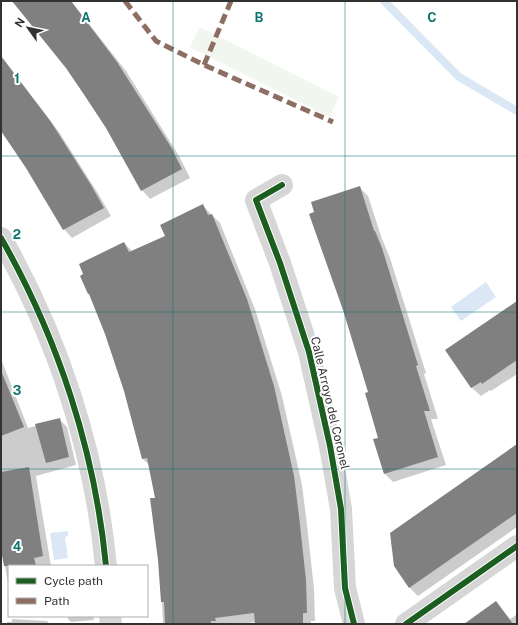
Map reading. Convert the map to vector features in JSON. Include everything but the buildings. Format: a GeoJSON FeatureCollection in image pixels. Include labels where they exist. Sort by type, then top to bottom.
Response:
{"type":"FeatureCollection","features":[{"type":"Feature","properties":{"kind":"street","name":"Calle Arroyo del Coronel"},"geometry":{"type":"LineString","coordinates":[[282,185],[256,200],[280,263],[309,352],[330,446],[341,509],[344,588],[354,624]]}},
{"type":"Feature","properties":{"kind":"street"},"geometry":{"type":"LineString","coordinates":[[1,238],[19,269],[56,352],[81,432],[102,528],[106,565]]}},
{"type":"Feature","properties":{"kind":"street"},"geometry":{"type":"LineString","coordinates":[[406,624],[517,546]]}},
{"type":"Feature","properties":{"kind":"shaded area"},"geometry":{"type":"Polygon","coordinates":[[[200,27],[339,97],[329,117],[190,47],[200,27]]]}},
{"type":"Feature","properties":{"kind":"shaded area"},"geometry":{"type":"Polygon","coordinates":[[[486,282],[496,297],[461,321],[451,307],[486,282]]]}},
{"type":"Feature","properties":{"kind":"shaded area"},"geometry":{"type":"Polygon","coordinates":[[[68,531],[68,536],[65,537],[68,558],[54,560],[50,533],[68,531]]]}},
{"type":"Feature","properties":{"kind":"waterway"},"geometry":{"type":"LineString","coordinates":[[384,1],[459,77],[517,111]]}},
{"type":"Feature","properties":{"kind":"marked path"},"geometry":{"type":"LineString","coordinates":[[125,1],[156,41],[204,65],[333,122]]}},
{"type":"Feature","properties":{"kind":"marked path"},"geometry":{"type":"LineString","coordinates":[[204,65],[231,1]]}},
{"type":"Feature","properties":{"kind":"cycle path"},"geometry":{"type":"LineString","coordinates":[[282,185],[256,200],[280,263],[309,352],[330,446],[341,509],[345,588],[354,624]]}},
{"type":"Feature","properties":{"kind":"cycle path"},"geometry":{"type":"LineString","coordinates":[[1,238],[40,315],[71,396],[93,480],[101,523],[106,565]]}},
{"type":"Feature","properties":{"kind":"cycle path"},"geometry":{"type":"LineString","coordinates":[[406,624],[517,546]]}}]}
